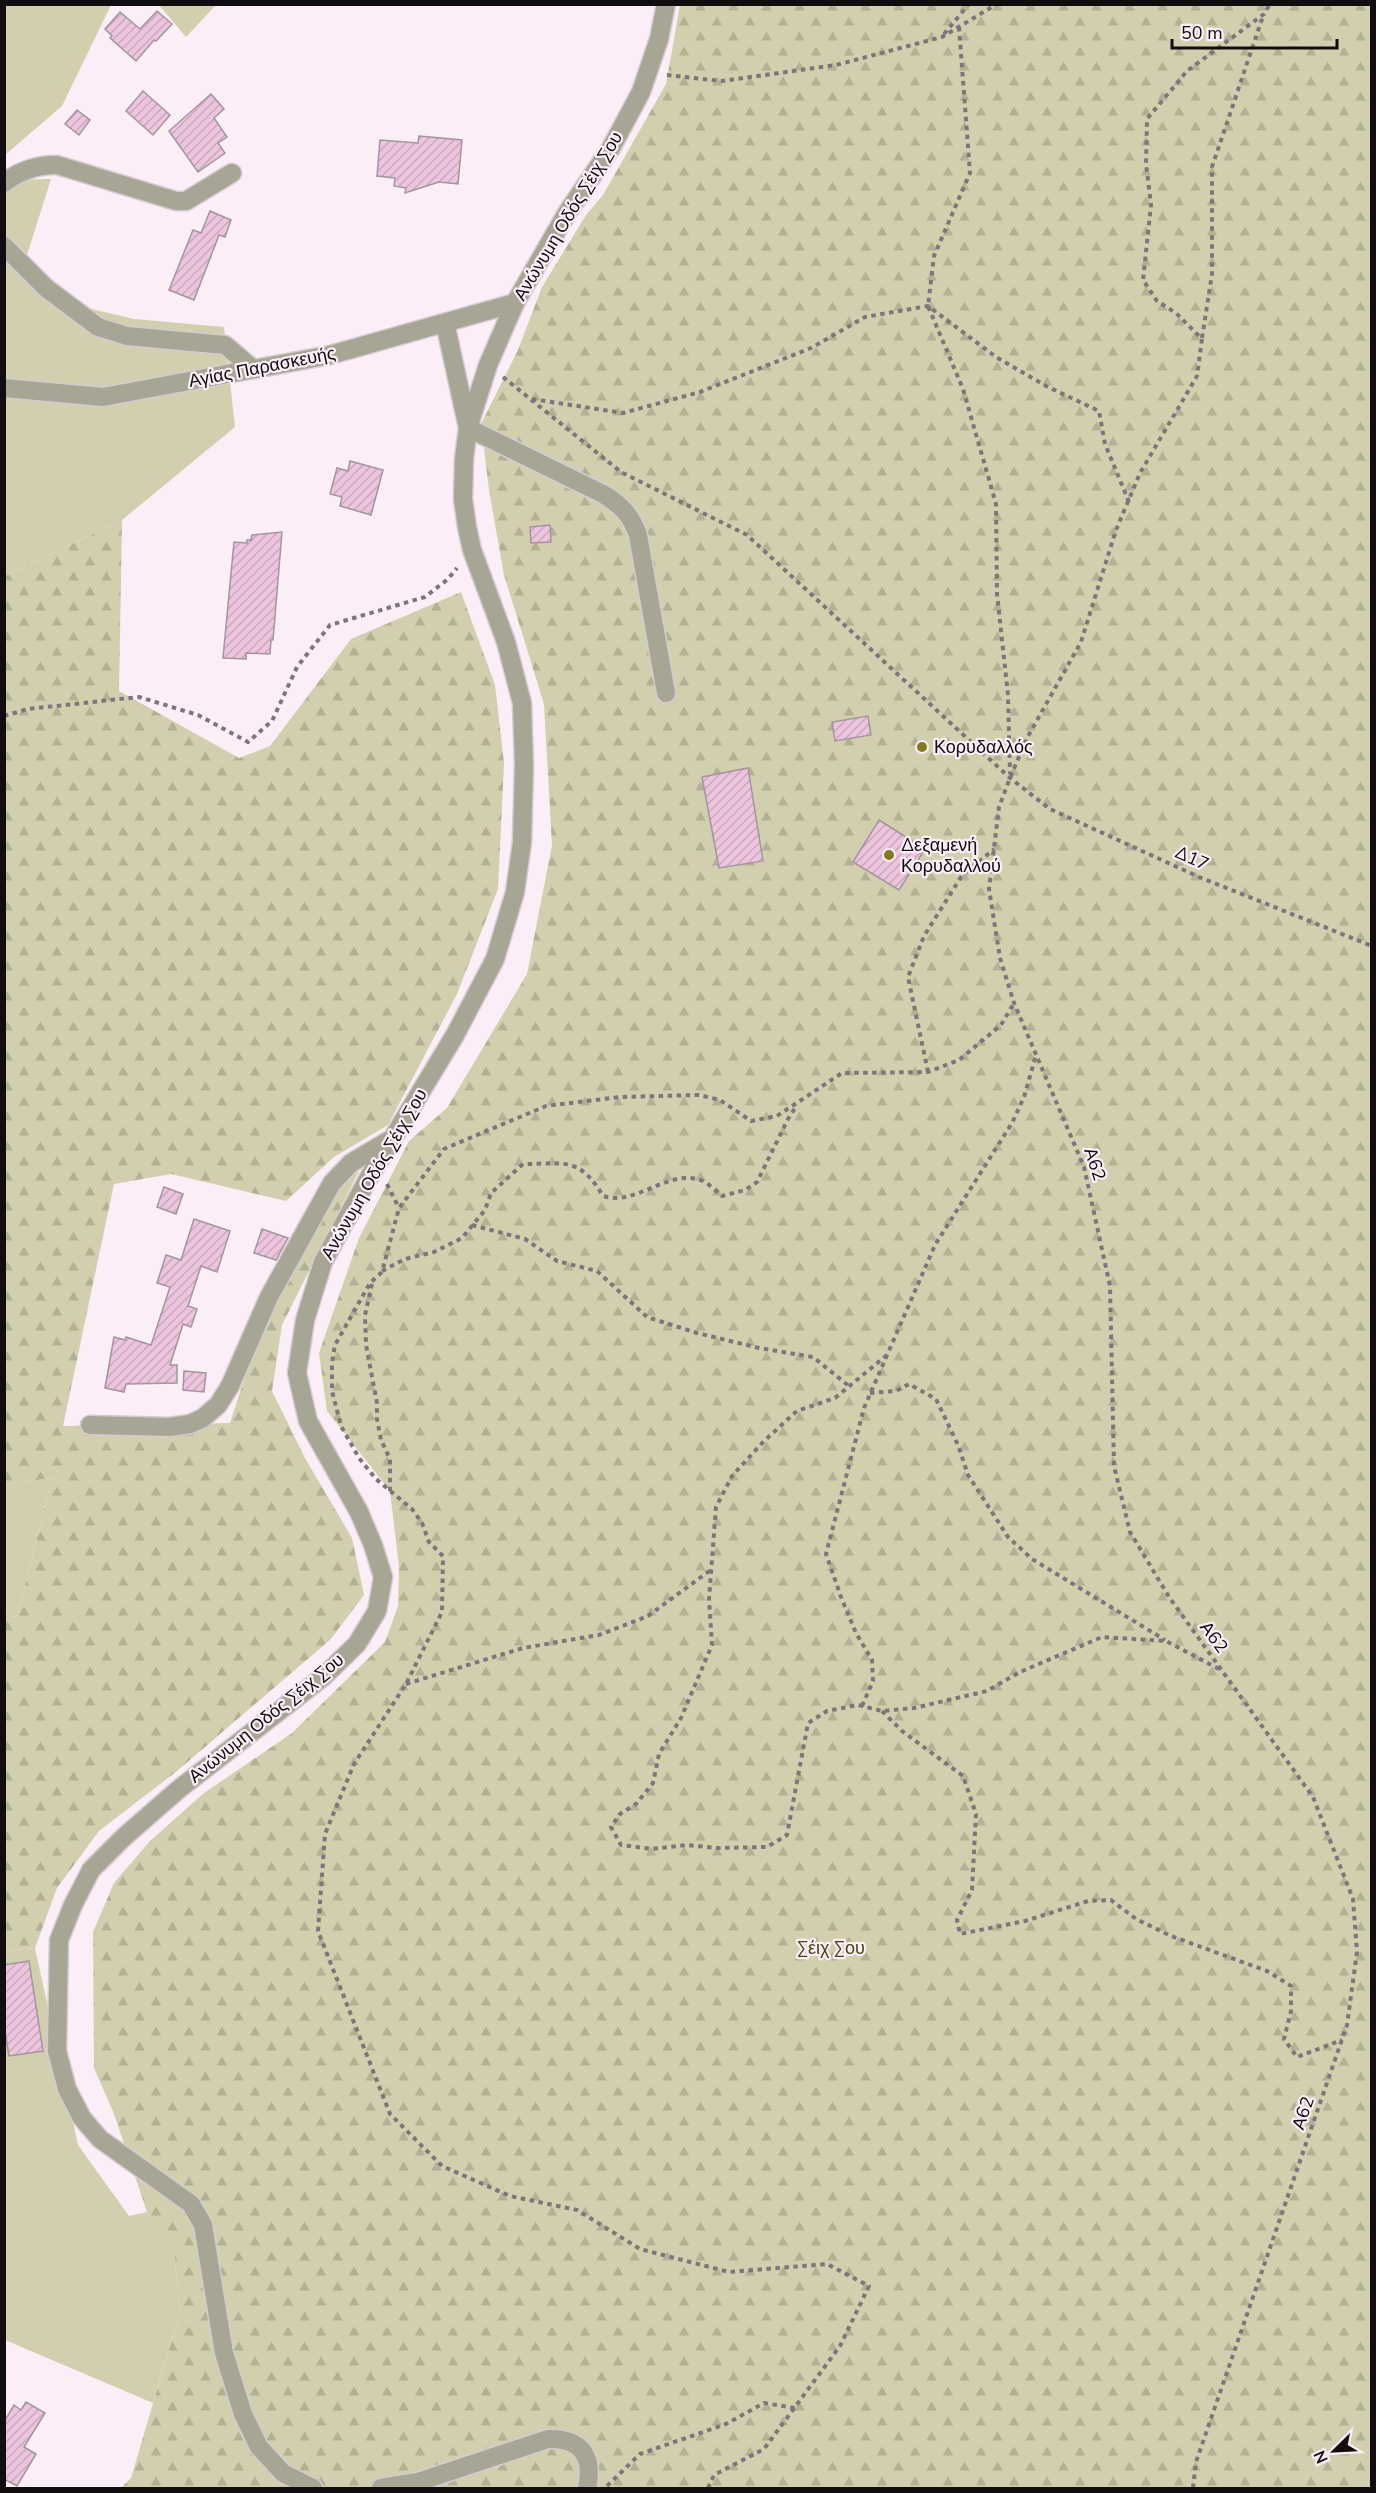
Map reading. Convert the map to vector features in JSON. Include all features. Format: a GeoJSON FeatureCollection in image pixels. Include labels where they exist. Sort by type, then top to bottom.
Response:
{"type":"FeatureCollection","features":[{"type":"Feature","properties":{"kind":"street","name":"Ανώνυμη Οδός Σέιχ Σου"},"geometry":{"type":"LineString","coordinates":[[313,2488],[283,2473],[260,2447],[243,2414],[224,2353],[203,2225],[191,2204],[100,2139],[82,2118],[67,2089],[57,2051],[59,1940],[73,1905],[92,1870],[124,1837],[178,1789],[323,1677],[357,1644],[377,1611],[382,1577],[373,1545],[359,1512],[308,1421],[297,1373],[305,1320],[323,1262],[392,1138],[456,1035],[495,959],[515,892],[522,842],[524,765],[522,703],[506,642],[472,550],[463,499],[464,459],[468,428],[488,365],[515,303],[567,213],[611,148],[641,92],[659,39],[666,4]]}},
{"type":"Feature","properties":{"kind":"street"},"geometry":{"type":"LineString","coordinates":[[4,183],[12,177],[43,165],[57,165],[176,201],[186,201],[232,173]]}},
{"type":"Feature","properties":{"kind":"street"},"geometry":{"type":"LineString","coordinates":[[4,246],[46,288],[98,327],[127,336],[225,345],[253,369]]}},
{"type":"Feature","properties":{"kind":"street","name":"Αγίας Παρασκευής"},"geometry":{"type":"LineString","coordinates":[[4,388],[103,397],[330,355],[515,303]]}},
{"type":"Feature","properties":{"kind":"street"},"geometry":{"type":"LineString","coordinates":[[444,323],[468,428],[603,494],[622,506],[634,522],[666,693]]}},
{"type":"Feature","properties":{"kind":"street"},"geometry":{"type":"LineString","coordinates":[[90,1425],[170,1427],[190,1424],[203,1418],[218,1405],[230,1386],[269,1297],[332,1183],[351,1163],[392,1138]]}},
{"type":"Feature","properties":{"kind":"street"},"geometry":{"type":"LineString","coordinates":[[381,2488],[418,2482],[548,2439],[564,2438],[578,2445],[586,2456],[589,2469],[587,2487]]}},
{"type":"Feature","properties":{"kind":"path"},"geometry":{"type":"LineString","coordinates":[[942,37],[969,4]]}},
{"type":"Feature","properties":{"kind":"path"},"geometry":{"type":"LineString","coordinates":[[648,73],[722,81],[836,65],[942,37],[997,4]]}},
{"type":"Feature","properties":{"kind":"path"},"geometry":{"type":"LineString","coordinates":[[1202,339],[1176,313],[1157,301],[1143,280],[1151,205],[1146,163],[1148,119],[1187,71],[1264,14],[1270,4]]}},
{"type":"Feature","properties":{"kind":"path","name":"Α62"},"geometry":{"type":"LineString","coordinates":[[1193,2488],[1196,2462],[1347,2025],[1357,1952],[1353,1899],[1313,1797],[1169,1597],[1130,1532],[1114,1466],[1110,1286],[1084,1167],[1014,1003],[1000,958],[989,889],[999,807],[1027,738],[1081,642],[1116,530],[1140,473],[1197,376],[1212,273],[1212,167],[1264,14]]}},
{"type":"Feature","properties":{"kind":"path"},"geometry":{"type":"LineString","coordinates":[[959,27],[970,173],[934,256],[928,306],[963,389],[996,504],[996,594],[1008,695],[1011,778]]}},
{"type":"Feature","properties":{"kind":"path"},"geometry":{"type":"LineString","coordinates":[[529,398],[623,413],[700,392],[781,360],[811,348],[865,317],[928,306],[996,357],[1046,386],[1099,411],[1105,444],[1129,503]]}},
{"type":"Feature","properties":{"kind":"path","name":"Δ17"},"geometry":{"type":"LineString","coordinates":[[488,365],[621,472],[747,535],[1011,778],[1050,809],[1199,877],[1371,946]]}},
{"type":"Feature","properties":{"kind":"path"},"geometry":{"type":"LineString","coordinates":[[4,716],[28,709],[139,697],[198,715],[248,742],[272,721],[297,667],[330,625],[425,597],[448,579],[472,550]]}},
{"type":"Feature","properties":{"kind":"path"},"geometry":{"type":"LineString","coordinates":[[928,1072],[908,977],[924,936],[961,878],[994,849]]}},
{"type":"Feature","properties":{"kind":"path"},"geometry":{"type":"LineString","coordinates":[[382,1272],[399,1208],[444,1149],[546,1106],[620,1097],[699,1095],[720,1100],[751,1120],[777,1116],[842,1073],[928,1072],[959,1060],[1001,1025],[1014,1003]]}},
{"type":"Feature","properties":{"kind":"path"},"geometry":{"type":"LineString","coordinates":[[862,1706],[873,1681],[872,1660],[849,1615],[826,1554],[864,1408],[935,1245],[1012,1123],[1024,1097],[1036,1054]]}},
{"type":"Feature","properties":{"kind":"path"},"geometry":{"type":"LineString","coordinates":[[708,2488],[714,2475],[764,2449],[840,2346],[869,2286],[827,2264],[729,2272],[640,2249],[577,2210],[510,2196],[442,2166],[390,2114],[318,1931],[326,1834],[354,1764],[406,1684],[442,1612],[443,1556],[429,1542],[422,1523],[412,1509],[376,1479],[350,1442],[341,1426],[332,1391],[332,1363],[335,1345],[352,1312],[373,1280],[405,1259],[448,1246],[462,1238],[485,1210],[491,1193],[523,1164],[576,1166],[591,1176],[603,1196],[614,1199],[636,1194],[666,1181],[682,1179],[702,1181],[722,1196],[745,1190],[757,1182],[788,1119],[799,1103]]}},
{"type":"Feature","properties":{"kind":"path"},"geometry":{"type":"LineString","coordinates":[[472,1225],[525,1239],[556,1261],[597,1271],[647,1317],[728,1340],[813,1357],[849,1386]]}},
{"type":"Feature","properties":{"kind":"path"},"geometry":{"type":"LineString","coordinates":[[373,1280],[365,1315],[366,1345],[377,1402],[381,1440],[390,1459],[390,1491]]}},
{"type":"Feature","properties":{"kind":"path"},"geometry":{"type":"LineString","coordinates":[[887,1355],[835,1398],[797,1411],[764,1441],[732,1476],[716,1507],[710,1599],[712,1645],[681,1718],[659,1754],[653,1783],[636,1804],[620,1814],[611,1827],[621,1845],[652,1849],[686,1845],[717,1848],[767,1847],[787,1835],[808,1724],[826,1711],[862,1706],[882,1711],[914,1708],[987,1691],[1020,1672],[1102,1637],[1166,1641]]}},
{"type":"Feature","properties":{"kind":"path"},"geometry":{"type":"LineString","coordinates":[[870,1393],[896,1391],[909,1384],[936,1399],[958,1445],[968,1475],[1008,1537],[1032,1559],[1166,1641],[1222,1671]]}},
{"type":"Feature","properties":{"kind":"path"},"geometry":{"type":"LineString","coordinates":[[406,1684],[523,1648],[598,1635],[648,1616],[712,1569]]}},
{"type":"Feature","properties":{"kind":"path"},"geometry":{"type":"LineString","coordinates":[[882,1711],[902,1731],[963,1776],[976,1814],[972,1890],[957,1920],[960,1934],[1025,1921],[1088,1901],[1111,1900],[1136,1919],[1171,1936],[1267,1971],[1291,1986],[1291,2011],[1284,2039],[1297,2057],[1342,2039]]}},
{"type":"Feature","properties":{"kind":"path"},"geometry":{"type":"LineString","coordinates":[[587,2487],[610,2486],[640,2454],[726,2424],[764,2403],[795,2408]]}},
{"type":"Feature","properties":{"kind":"green space"},"geometry":{"type":"Polygon","coordinates":[[[5,4],[111,5],[62,106],[5,155],[5,4]]]}},
{"type":"Feature","properties":{"kind":"green space"},"geometry":{"type":"Polygon","coordinates":[[[159,5],[216,5],[186,37],[159,5]]]}},
{"type":"Feature","properties":{"kind":"green space","name":"Σέιχ Σου"},"geometry":{"type":"Polygon","coordinates":[[[680,5],[1371,5],[1371,2488],[121,2488],[131,2478],[180,2312],[174,2252],[147,2212],[114,2114],[94,2068],[93,1932],[114,1883],[150,1841],[204,1793],[292,1733],[385,1642],[398,1606],[399,1567],[390,1491],[327,1411],[319,1353],[359,1238],[409,1141],[447,1108],[527,974],[552,845],[544,704],[504,575],[489,490],[481,424],[518,350],[542,287],[586,215],[603,195],[666,84],[680,5]]]}},
{"type":"Feature","properties":{"kind":"green space"},"geometry":{"type":"Polygon","coordinates":[[[51,179],[26,258],[83,307],[134,319],[224,327],[235,427],[122,520],[5,576],[5,180],[51,179]]]}},
{"type":"Feature","properties":{"kind":"green space"},"geometry":{"type":"Polygon","coordinates":[[[122,520],[119,691],[239,758],[270,746],[351,639],[461,592],[495,685],[504,763],[498,889],[457,994],[388,1125],[334,1157],[286,1201],[171,1174],[114,1184],[63,1426],[230,1423],[262,1324],[356,1161],[363,1163],[282,1325],[272,1391],[305,1458],[352,1538],[364,1595],[330,1640],[177,1771],[99,1831],[57,1888],[35,1948],[5,1951],[4,1615],[17,1617],[52,1478],[5,1484],[5,576],[122,520]]]}},
{"type":"Feature","properties":{"kind":"green space"},"geometry":{"type":"Polygon","coordinates":[[[52,1478],[17,1617],[5,1615],[4,1484],[52,1478]]]}},
{"type":"Feature","properties":{"kind":"green space"},"geometry":{"type":"Polygon","coordinates":[[[35,1948],[78,2145],[129,2216],[147,2212],[174,2252],[180,2312],[153,2403],[5,2340],[5,1951],[35,1948]]]}},
{"type":"Feature","properties":{"kind":"building"},"geometry":{"type":"Polygon","coordinates":[[[157,11],[172,24],[136,61],[110,38],[112,36],[105,29],[120,12],[140,29],[157,11]]]}},
{"type":"Feature","properties":{"kind":"building"},"geometry":{"type":"Polygon","coordinates":[[[143,91],[170,115],[153,135],[126,111],[143,91]]]}},
{"type":"Feature","properties":{"kind":"building"},"geometry":{"type":"Polygon","coordinates":[[[211,94],[224,109],[214,118],[227,137],[218,143],[225,153],[198,172],[169,131],[211,94]]]}},
{"type":"Feature","properties":{"kind":"building"},"geometry":{"type":"Polygon","coordinates":[[[77,110],[90,120],[79,135],[65,124],[77,110]]]}},
{"type":"Feature","properties":{"kind":"building"},"geometry":{"type":"Polygon","coordinates":[[[419,136],[462,140],[458,184],[439,182],[405,193],[406,188],[394,186],[395,178],[377,176],[380,140],[418,143],[419,136]]]}},
{"type":"Feature","properties":{"kind":"building"},"geometry":{"type":"Polygon","coordinates":[[[210,211],[231,220],[225,237],[219,235],[194,300],[169,290],[193,230],[201,233],[210,211]]]}},
{"type":"Feature","properties":{"kind":"building"},"geometry":{"type":"Polygon","coordinates":[[[350,461],[383,470],[371,515],[340,506],[342,497],[330,494],[337,468],[348,471],[350,461]]]}},
{"type":"Feature","properties":{"kind":"building"},"geometry":{"type":"Polygon","coordinates":[[[550,525],[551,542],[531,543],[530,527],[550,525]]]}},
{"type":"Feature","properties":{"kind":"building"},"geometry":{"type":"Polygon","coordinates":[[[282,532],[270,654],[246,653],[246,659],[223,658],[234,542],[247,543],[247,540],[251,540],[252,535],[282,532]]]}},
{"type":"Feature","properties":{"kind":"building"},"geometry":{"type":"Polygon","coordinates":[[[868,716],[871,735],[835,741],[832,722],[868,716]]]}},
{"type":"Feature","properties":{"kind":"building"},"geometry":{"type":"Polygon","coordinates":[[[748,768],[763,861],[719,868],[702,777],[748,768]]]}},
{"type":"Feature","properties":{"kind":"building","name":"Δεξαμενή Κορυδαλλού"},"geometry":{"type":"Polygon","coordinates":[[[879,820],[925,849],[899,890],[853,862],[879,820]]]}},
{"type":"Feature","properties":{"kind":"building"},"geometry":{"type":"Polygon","coordinates":[[[164,1187],[183,1194],[176,1214],[157,1207],[164,1187]]]}},
{"type":"Feature","properties":{"kind":"building"},"geometry":{"type":"Polygon","coordinates":[[[194,1219],[230,1231],[217,1272],[201,1266],[188,1306],[197,1309],[191,1327],[183,1324],[170,1365],[177,1365],[177,1383],[126,1384],[124,1392],[105,1388],[114,1337],[125,1340],[126,1337],[151,1345],[170,1287],[157,1283],[166,1255],[181,1260],[194,1219]]]}},
{"type":"Feature","properties":{"kind":"building"},"geometry":{"type":"Polygon","coordinates":[[[262,1229],[288,1238],[276,1260],[254,1253],[262,1229]]]}},
{"type":"Feature","properties":{"kind":"building"},"geometry":{"type":"Polygon","coordinates":[[[184,1371],[206,1373],[204,1392],[183,1390],[184,1371]]]}},
{"type":"Feature","properties":{"kind":"building"},"geometry":{"type":"Polygon","coordinates":[[[29,1961],[43,2051],[9,2056],[4,2024],[4,1965],[29,1961]]]}},
{"type":"Feature","properties":{"kind":"building"},"geometry":{"type":"Polygon","coordinates":[[[26,2402],[45,2413],[24,2447],[36,2454],[17,2486],[4,2479],[4,2422],[14,2405],[21,2410],[26,2402]]]}},
{"type":"Feature","properties":{"kind":"place","name":"Κορυδαλλός"},"geometry":{"type":"Point","coordinates":[922,747]}},
{"type":"Feature","properties":{"kind":"place","name":"Δεξαμενή Κορυδαλλού"},"geometry":{"type":"Point","coordinates":[889,855]}}]}
